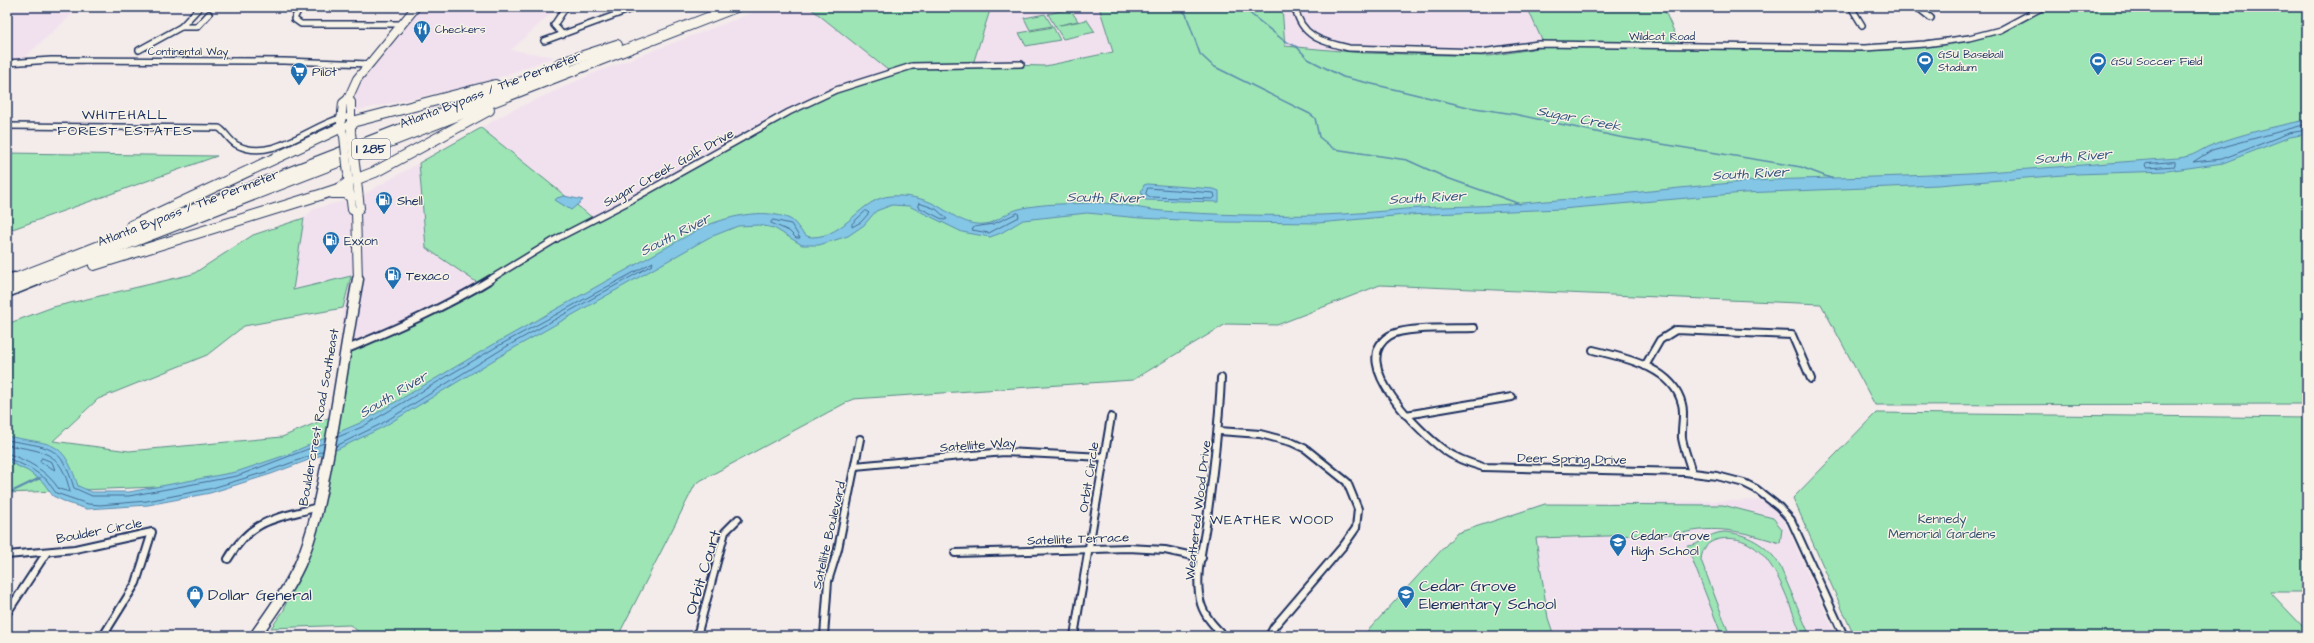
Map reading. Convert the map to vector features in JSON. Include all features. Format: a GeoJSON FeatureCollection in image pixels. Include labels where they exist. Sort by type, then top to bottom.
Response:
{"type":"FeatureCollection","features":[{"type":"Feature","properties":{"kind":"highway","name":"Atlanta Bypass / The Perimeter"},"geometry":{"type":"LineString","coordinates":[[7,282],[716,7]]}},
{"type":"Feature","properties":{"kind":"highway","name":"Atlanta Bypass / The Perimeter"},"geometry":{"type":"LineString","coordinates":[[7,292],[736,7]]}},
{"type":"Feature","properties":{"kind":"highway"},"geometry":{"type":"LineString","coordinates":[[7,296],[130,253],[341,188],[352,177],[375,172],[493,109],[702,20]]}},
{"type":"Feature","properties":{"kind":"highway"},"geometry":{"type":"LineString","coordinates":[[7,275],[130,226],[346,126],[370,118],[476,92],[617,45]]}},
{"type":"Feature","properties":{"kind":"highway"},"geometry":{"type":"LineString","coordinates":[[323,194],[340,192],[351,197]]}},
{"type":"Feature","properties":{"kind":"street"},"geometry":{"type":"LineString","coordinates":[[139,50],[181,27],[200,7]]}},
{"type":"Feature","properties":{"kind":"street"},"geometry":{"type":"LineString","coordinates":[[300,7],[294,19],[301,24],[401,24]]}},
{"type":"Feature","properties":{"kind":"street","name":"Bouldercrest Road Southeast"},"geometry":{"type":"LineString","coordinates":[[356,212],[360,208],[352,177],[343,103],[348,99],[357,79],[416,7]]}},
{"type":"Feature","properties":{"kind":"street"},"geometry":{"type":"LineString","coordinates":[[563,35],[554,25],[566,7]]}},
{"type":"Feature","properties":{"kind":"street"},"geometry":{"type":"LineString","coordinates":[[544,41],[637,7]]}},
{"type":"Feature","properties":{"kind":"street","name":"Wildcat Road"},"geometry":{"type":"LineString","coordinates":[[1295,7],[1297,20],[1305,31],[1334,44],[1349,48],[1481,52],[1538,44],[1865,48],[1925,44],[1968,38],[2000,30],[2042,7]]}},
{"type":"Feature","properties":{"kind":"street"},"geometry":{"type":"LineString","coordinates":[[1851,7],[1862,24]]}},
{"type":"Feature","properties":{"kind":"street"},"geometry":{"type":"LineString","coordinates":[[1917,7],[1931,18]]}},
{"type":"Feature","properties":{"kind":"street"},"geometry":{"type":"LineString","coordinates":[[181,27],[197,27],[209,14]]}},
{"type":"Feature","properties":{"kind":"street","name":"Continental Way"},"geometry":{"type":"LineString","coordinates":[[7,63],[51,60],[284,60],[370,64]]}},
{"type":"Feature","properties":{"kind":"street","name":"Sugar Creek Golf Drive"},"geometry":{"type":"LineString","coordinates":[[344,350],[416,320],[458,299],[558,238],[626,203],[789,112],[836,90],[885,73],[912,66],[1021,64]]}},
{"type":"Feature","properties":{"kind":"street"},"geometry":{"type":"LineString","coordinates":[[7,126],[219,128],[224,130],[232,143],[240,146],[270,148],[284,145],[328,121],[346,126]]}},
{"type":"Feature","properties":{"kind":"street","name":"Bouldercrest Road Southeast"},"geometry":{"type":"LineString","coordinates":[[255,636],[278,603],[300,563],[318,507],[336,415],[344,350],[359,276],[356,258],[358,230],[356,212],[352,210],[351,197],[352,177]]}},
{"type":"Feature","properties":{"kind":"street","name":"Deer Spring Drive"},"geometry":{"type":"LineString","coordinates":[[1474,328],[1397,333],[1382,340],[1378,348],[1376,357],[1380,379],[1406,415],[1443,449],[1456,458],[1483,467],[1692,473],[1735,480],[1763,491],[1779,505],[1791,520],[1844,636]]}},
{"type":"Feature","properties":{"kind":"street"},"geometry":{"type":"LineString","coordinates":[[1645,366],[1655,344],[1667,333],[1676,330],[1792,335],[1811,379]]}},
{"type":"Feature","properties":{"kind":"street"},"geometry":{"type":"LineString","coordinates":[[1592,350],[1628,359],[1645,366],[1670,383],[1682,402],[1684,413],[1682,438],[1692,473]]}},
{"type":"Feature","properties":{"kind":"street","name":"Weathered Wood Drive"},"geometry":{"type":"LineString","coordinates":[[1221,378],[1219,431],[1202,558],[1200,598],[1204,611],[1212,625],[1224,636]]}},
{"type":"Feature","properties":{"kind":"street"},"geometry":{"type":"LineString","coordinates":[[1406,415],[1512,397]]}},
{"type":"Feature","properties":{"kind":"street","name":"Orbit Circle"},"geometry":{"type":"LineString","coordinates":[[1074,636],[1103,457],[1111,417]]}},
{"type":"Feature","properties":{"kind":"street"},"geometry":{"type":"LineString","coordinates":[[1219,431],[1260,434],[1291,442],[1306,449],[1347,482],[1358,509],[1356,528],[1327,567],[1274,627],[1269,636]]}},
{"type":"Feature","properties":{"kind":"street","name":"Satellite Boulevard"},"geometry":{"type":"LineString","coordinates":[[824,636],[828,581],[838,549],[860,439]]}},
{"type":"Feature","properties":{"kind":"street","name":"Satellite Way"},"geometry":{"type":"LineString","coordinates":[[855,466],[882,466],[992,452],[1103,457]]}},
{"type":"Feature","properties":{"kind":"street"},"geometry":{"type":"LineString","coordinates":[[228,559],[239,542],[250,530],[268,521],[318,507]]}},
{"type":"Feature","properties":{"kind":"street","name":"Orbit Court"},"geometry":{"type":"LineString","coordinates":[[697,636],[725,532],[738,519]]}},
{"type":"Feature","properties":{"kind":"street","name":"Boulder Circle"},"geometry":{"type":"LineString","coordinates":[[7,555],[47,552],[98,545],[152,532],[136,583],[103,636]]}},
{"type":"Feature","properties":{"kind":"street","name":"Satellite Terrace"},"geometry":{"type":"LineString","coordinates":[[954,553],[1128,548],[1165,550],[1202,558]]}},
{"type":"Feature","properties":{"kind":"street"},"geometry":{"type":"LineString","coordinates":[[7,613],[47,552]]}},
{"type":"Feature","properties":{"kind":"shaded area"},"geometry":{"type":"Polygon","coordinates":[[[7,7],[80,7],[7,73],[7,7]]]}},
{"type":"Feature","properties":{"kind":"shaded area"},"geometry":{"type":"Polygon","coordinates":[[[419,7],[558,7],[511,50],[554,57],[484,83],[345,113],[341,108],[370,64],[419,7]]]}},
{"type":"Feature","properties":{"kind":"shaded area"},"geometry":{"type":"Polygon","coordinates":[[[768,7],[809,7],[889,71],[593,220],[481,128],[511,111],[597,72],[768,7]]]}},
{"type":"Feature","properties":{"kind":"shaded area"},"geometry":{"type":"Polygon","coordinates":[[[991,7],[1099,7],[1113,52],[1045,66],[973,64],[991,7]]]}},
{"type":"Feature","properties":{"kind":"shaded area"},"geometry":{"type":"Polygon","coordinates":[[[1282,7],[1527,7],[1546,47],[1489,56],[1363,53],[1285,46],[1282,7]]]}},
{"type":"Feature","properties":{"kind":"shaded area"},"geometry":{"type":"Polygon","coordinates":[[[419,163],[426,248],[486,288],[340,355],[343,308],[351,276],[293,290],[304,218],[314,209],[361,196],[419,163]]]}},
{"type":"Feature","properties":{"kind":"shaded area","name":"Cedar Grove High School"},"geometry":{"type":"Polygon","coordinates":[[[1777,500],[1781,514],[1836,636],[1363,636],[1458,533],[1541,504],[1777,500]]]}},
{"type":"Feature","properties":{"kind":"green space"},"geometry":{"type":"Polygon","coordinates":[[[809,7],[991,7],[973,64],[1045,66],[1113,52],[1099,7],[1282,7],[1285,46],[1363,53],[1489,56],[1545,47],[1527,7],[1663,7],[1681,47],[1845,50],[1952,43],[1995,33],[2036,11],[2034,7],[2189,7],[2193,10],[2307,10],[2307,404],[1875,405],[1821,304],[1380,285],[1277,325],[1226,324],[1133,380],[853,399],[696,483],[618,636],[364,636],[350,625],[271,628],[284,610],[331,452],[231,484],[7,493],[7,324],[53,307],[193,274],[253,235],[304,218],[293,290],[351,276],[343,308],[244,326],[207,355],[98,399],[53,441],[129,451],[282,437],[330,417],[340,355],[485,288],[426,248],[419,163],[481,128],[594,219],[798,107],[889,71],[809,7]]]}},
{"type":"Feature","properties":{"kind":"green space"},"geometry":{"type":"Polygon","coordinates":[[[1070,9],[1078,21],[1055,26],[1048,14],[1070,9]]]}},
{"type":"Feature","properties":{"kind":"green space"},"geometry":{"type":"Polygon","coordinates":[[[1045,14],[1052,26],[1030,30],[1024,18],[1045,14]]]}},
{"type":"Feature","properties":{"kind":"green space"},"geometry":{"type":"Polygon","coordinates":[[[1087,20],[1095,32],[1063,39],[1055,26],[1087,20]]]}},
{"type":"Feature","properties":{"kind":"green space"},"geometry":{"type":"Polygon","coordinates":[[[1053,27],[1060,40],[1026,46],[1019,33],[1053,27]]]}},
{"type":"Feature","properties":{"kind":"green space"},"geometry":{"type":"Polygon","coordinates":[[[7,153],[217,156],[7,231],[7,153]]]}},
{"type":"Feature","properties":{"kind":"green space","name":"Kennedy Memorial Gardens"},"geometry":{"type":"Polygon","coordinates":[[[1876,413],[2307,418],[2307,592],[2270,592],[2307,631],[2307,636],[1854,636],[1793,498],[1876,413]]]}},
{"type":"Feature","properties":{"kind":"green space"},"geometry":{"type":"Polygon","coordinates":[[[1545,504],[1723,505],[1773,518],[1782,529],[1780,543],[1742,533],[1718,530],[1692,531],[1679,534],[1536,538],[1548,618],[1554,636],[1363,636],[1457,533],[1545,504]]]}},
{"type":"Feature","properties":{"kind":"green space"},"geometry":{"type":"Polygon","coordinates":[[[1724,532],[1740,535],[1755,541],[1774,557],[1779,564],[1810,636],[1802,636],[1783,588],[1774,571],[1764,557],[1752,546],[1738,539],[1720,539],[1712,541],[1706,546],[1701,560],[1730,636],[1722,636],[1687,546],[1696,544],[1713,535],[1724,532]]]}},
{"type":"Feature","properties":{"kind":"water","name":"South River"},"geometry":{"type":"Polygon","coordinates":[[[2307,120],[2307,134],[2290,137],[2223,163],[2167,171],[2076,174],[1938,185],[1744,193],[1562,209],[1405,215],[1318,223],[1223,222],[1140,218],[1087,213],[1023,220],[1001,233],[990,237],[962,232],[909,206],[892,205],[876,211],[864,225],[848,236],[819,245],[802,245],[774,228],[759,225],[738,226],[708,238],[507,352],[383,427],[338,449],[271,474],[210,493],[148,505],[87,509],[53,496],[43,482],[28,471],[7,461],[7,436],[45,443],[60,451],[72,470],[78,486],[92,492],[129,492],[236,472],[286,455],[360,423],[496,343],[701,228],[722,220],[745,215],[779,215],[793,221],[805,235],[812,237],[824,235],[834,231],[844,225],[870,203],[880,198],[891,196],[903,196],[926,200],[964,221],[977,224],[993,222],[1014,210],[1028,207],[1066,204],[1103,203],[1162,211],[1281,215],[1332,215],[1418,208],[1498,205],[1753,181],[1973,173],[2178,158],[2193,155],[2212,145],[2235,137],[2307,120]]]}},
{"type":"Feature","properties":{"kind":"water"},"geometry":{"type":"Polygon","coordinates":[[[1144,185],[1214,189],[1219,191],[1219,202],[1145,200],[1141,192],[1144,185]]]}},
{"type":"Feature","properties":{"kind":"water"},"geometry":{"type":"Polygon","coordinates":[[[564,196],[583,200],[571,210],[555,200],[564,196]]]}},
{"type":"Feature","properties":{"kind":"waterway"},"geometry":{"type":"LineString","coordinates":[[1179,7],[1186,14],[1200,54],[1213,66],[1310,114],[1315,118],[1319,137],[1334,149],[1407,160],[1447,178],[1520,204]]}},
{"type":"Feature","properties":{"kind":"waterway","name":"Sugar Creek"},"geometry":{"type":"LineString","coordinates":[[1242,7],[1283,40],[1297,47],[1308,59],[1343,77],[1468,107],[1514,114],[1619,137],[1801,167],[1833,179]]}},
{"type":"Feature","properties":{"kind":"waterway"},"geometry":{"type":"LineString","coordinates":[[7,494],[40,478]]}},
{"type":"Feature","properties":{"kind":"place","name":"Checkers"},"geometry":{"type":"Point","coordinates":[422,44]}},
{"type":"Feature","properties":{"kind":"place","name":"GSU Baseball Stadium"},"geometry":{"type":"Point","coordinates":[1925,75]}},
{"type":"Feature","properties":{"kind":"place","name":"GSU Soccer Field"},"geometry":{"type":"Point","coordinates":[2098,76]}},
{"type":"Feature","properties":{"kind":"place","name":"Pilot"},"geometry":{"type":"Point","coordinates":[299,86]}},
{"type":"Feature","properties":{"kind":"place","name":"Shell"},"geometry":{"type":"Point","coordinates":[384,215]}},
{"type":"Feature","properties":{"kind":"place","name":"Exxon"},"geometry":{"type":"Point","coordinates":[331,255]}},
{"type":"Feature","properties":{"kind":"place","name":"Texaco"},"geometry":{"type":"Point","coordinates":[393,290]}},
{"type":"Feature","properties":{"kind":"place","name":"Cedar Grove High School"},"geometry":{"type":"Point","coordinates":[1618,557]}},
{"type":"Feature","properties":{"kind":"place","name":"Dollar General"},"geometry":{"type":"Point","coordinates":[195,609]}},
{"type":"Feature","properties":{"kind":"place","name":"Cedar Grove Elementary School"},"geometry":{"type":"Point","coordinates":[1406,609]}},
{"type":"Feature","properties":{"kind":"district","name":"WHITEHALL FOREST ESTATES"},"geometry":{"type":"Point","coordinates":[125,122]}},
{"type":"Feature","properties":{"kind":"district","name":"WEATHER WOOD"},"geometry":{"type":"Point","coordinates":[1272,519]}}]}
